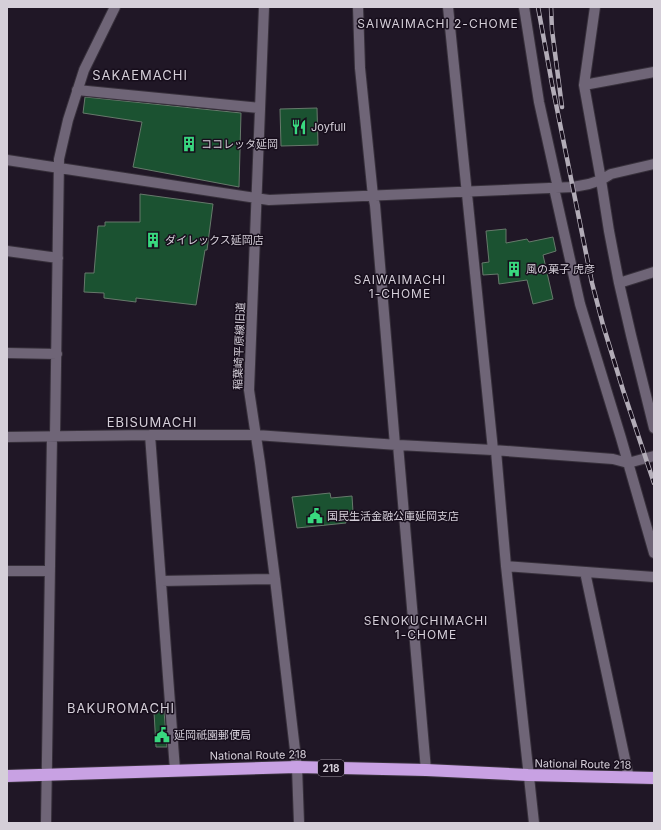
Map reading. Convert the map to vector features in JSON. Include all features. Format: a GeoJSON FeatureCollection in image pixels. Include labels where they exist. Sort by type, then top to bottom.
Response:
{"type":"FeatureCollection","features":[{"type":"Feature","properties":{"kind":"highway","name":"National Route 218"},"geometry":{"type":"LineString","coordinates":[[7,776],[297,767],[654,778]]}},
{"type":"Feature","properties":{"kind":"street"},"geometry":{"type":"LineString","coordinates":[[46,823],[53,436],[57,354],[59,159],[68,120],[84,70],[115,7]]}},
{"type":"Feature","properties":{"kind":"street","name":"稲葉崎平原線旧道"},"geometry":{"type":"LineString","coordinates":[[264,7],[249,390],[275,579],[297,767],[299,823]]}},
{"type":"Feature","properties":{"kind":"street"},"geometry":{"type":"LineString","coordinates":[[358,7],[360,68],[376,213],[426,770]]}},
{"type":"Feature","properties":{"kind":"street"},"geometry":{"type":"LineString","coordinates":[[448,7],[534,823]]}},
{"type":"Feature","properties":{"kind":"street"},"geometry":{"type":"LineString","coordinates":[[524,7],[539,102],[580,304],[654,553]]}},
{"type":"Feature","properties":{"kind":"street"},"geometry":{"type":"LineString","coordinates":[[595,7],[584,85],[619,282],[654,428]]}},
{"type":"Feature","properties":{"kind":"street"},"geometry":{"type":"LineString","coordinates":[[584,85],[654,72]]}},
{"type":"Feature","properties":{"kind":"street"},"geometry":{"type":"LineString","coordinates":[[77,90],[260,108]]}},
{"type":"Feature","properties":{"kind":"street"},"geometry":{"type":"LineString","coordinates":[[7,160],[269,200],[573,187],[602,180],[611,174],[654,164]]}},
{"type":"Feature","properties":{"kind":"street"},"geometry":{"type":"LineString","coordinates":[[7,251],[58,258]]}},
{"type":"Feature","properties":{"kind":"street"},"geometry":{"type":"LineString","coordinates":[[619,282],[654,272]]}},
{"type":"Feature","properties":{"kind":"street"},"geometry":{"type":"LineString","coordinates":[[7,353],[57,354]]}},
{"type":"Feature","properties":{"kind":"street"},"geometry":{"type":"LineString","coordinates":[[150,435],[175,770]]}},
{"type":"Feature","properties":{"kind":"street"},"geometry":{"type":"LineString","coordinates":[[7,437],[256,435],[494,450],[613,459],[628,463],[654,456]]}},
{"type":"Feature","properties":{"kind":"street"},"geometry":{"type":"LineString","coordinates":[[506,566],[654,576]]}},
{"type":"Feature","properties":{"kind":"street"},"geometry":{"type":"LineString","coordinates":[[7,571],[50,571]]}},
{"type":"Feature","properties":{"kind":"street"},"geometry":{"type":"LineString","coordinates":[[585,572],[629,778]]}},
{"type":"Feature","properties":{"kind":"street"},"geometry":{"type":"LineString","coordinates":[[161,581],[275,579]]}},
{"type":"Feature","properties":{"kind":"building","name":"ココレッタ延岡"},"geometry":{"type":"Polygon","coordinates":[[[85,97],[241,113],[239,187],[133,167],[142,122],[83,113],[85,97]]]}},
{"type":"Feature","properties":{"kind":"building","name":"Joyfull"},"geometry":{"type":"Polygon","coordinates":[[[317,108],[318,145],[281,146],[280,109],[317,108]]]}},
{"type":"Feature","properties":{"kind":"building","name":"ダイレックス延岡店"},"geometry":{"type":"Polygon","coordinates":[[[140,194],[213,204],[207,250],[205,250],[196,305],[136,298],[136,302],[104,298],[104,293],[84,292],[85,273],[94,273],[98,226],[105,226],[105,222],[140,222],[140,194]]]}},
{"type":"Feature","properties":{"kind":"building","name":"風の菓子 虎彦"},"geometry":{"type":"Polygon","coordinates":[[[506,229],[506,243],[527,239],[529,242],[553,237],[556,251],[543,255],[553,299],[533,304],[527,280],[499,284],[498,274],[483,275],[482,263],[489,262],[486,231],[506,229]]]}},
{"type":"Feature","properties":{"kind":"building"},"geometry":{"type":"Polygon","coordinates":[[[330,493],[331,498],[352,496],[353,512],[345,514],[346,523],[297,528],[292,497],[330,493]]]}},
{"type":"Feature","properties":{"kind":"building"},"geometry":{"type":"Polygon","coordinates":[[[164,711],[167,747],[156,747],[154,712],[164,711]]]}},
{"type":"Feature","properties":{"kind":"railway"},"geometry":{"type":"LineString","coordinates":[[538,7],[592,283],[623,390],[654,483]]}},
{"type":"Feature","properties":{"kind":"railway"},"geometry":{"type":"LineString","coordinates":[[551,7],[552,30],[562,107]]}},
{"type":"Feature","properties":{"kind":"place","name":"Joyfull"},"geometry":{"type":"Point","coordinates":[299,127]}},
{"type":"Feature","properties":{"kind":"place","name":"ココレッタ延岡"},"geometry":{"type":"Point","coordinates":[189,144]}},
{"type":"Feature","properties":{"kind":"place","name":"ダイレックス延岡店"},"geometry":{"type":"Point","coordinates":[153,240]}},
{"type":"Feature","properties":{"kind":"place","name":"風の菓子 虎彦"},"geometry":{"type":"Point","coordinates":[514,269]}},
{"type":"Feature","properties":{"kind":"place","name":"国民生活金融公庫延岡支店"},"geometry":{"type":"Point","coordinates":[315,516]}},
{"type":"Feature","properties":{"kind":"place","name":"延岡祇園郵便局"},"geometry":{"type":"Point","coordinates":[162,735]}},
{"type":"Feature","properties":{"kind":"district","name":"SAIWAIMACHI 2-CHOME"},"geometry":{"type":"Point","coordinates":[438,23]}},
{"type":"Feature","properties":{"kind":"district","name":"SAKAEMACHI"},"geometry":{"type":"Point","coordinates":[140,75]}},
{"type":"Feature","properties":{"kind":"district","name":"SAIWAIMACHI 1-CHOME"},"geometry":{"type":"Point","coordinates":[400,286]}},
{"type":"Feature","properties":{"kind":"district","name":"EBISUMACHI"},"geometry":{"type":"Point","coordinates":[152,422]}},
{"type":"Feature","properties":{"kind":"district","name":"SENOKUCHIMACHI 1-CHOME"},"geometry":{"type":"Point","coordinates":[426,627]}},
{"type":"Feature","properties":{"kind":"district","name":"BAKUROMACHI"},"geometry":{"type":"Point","coordinates":[121,708]}}]}
